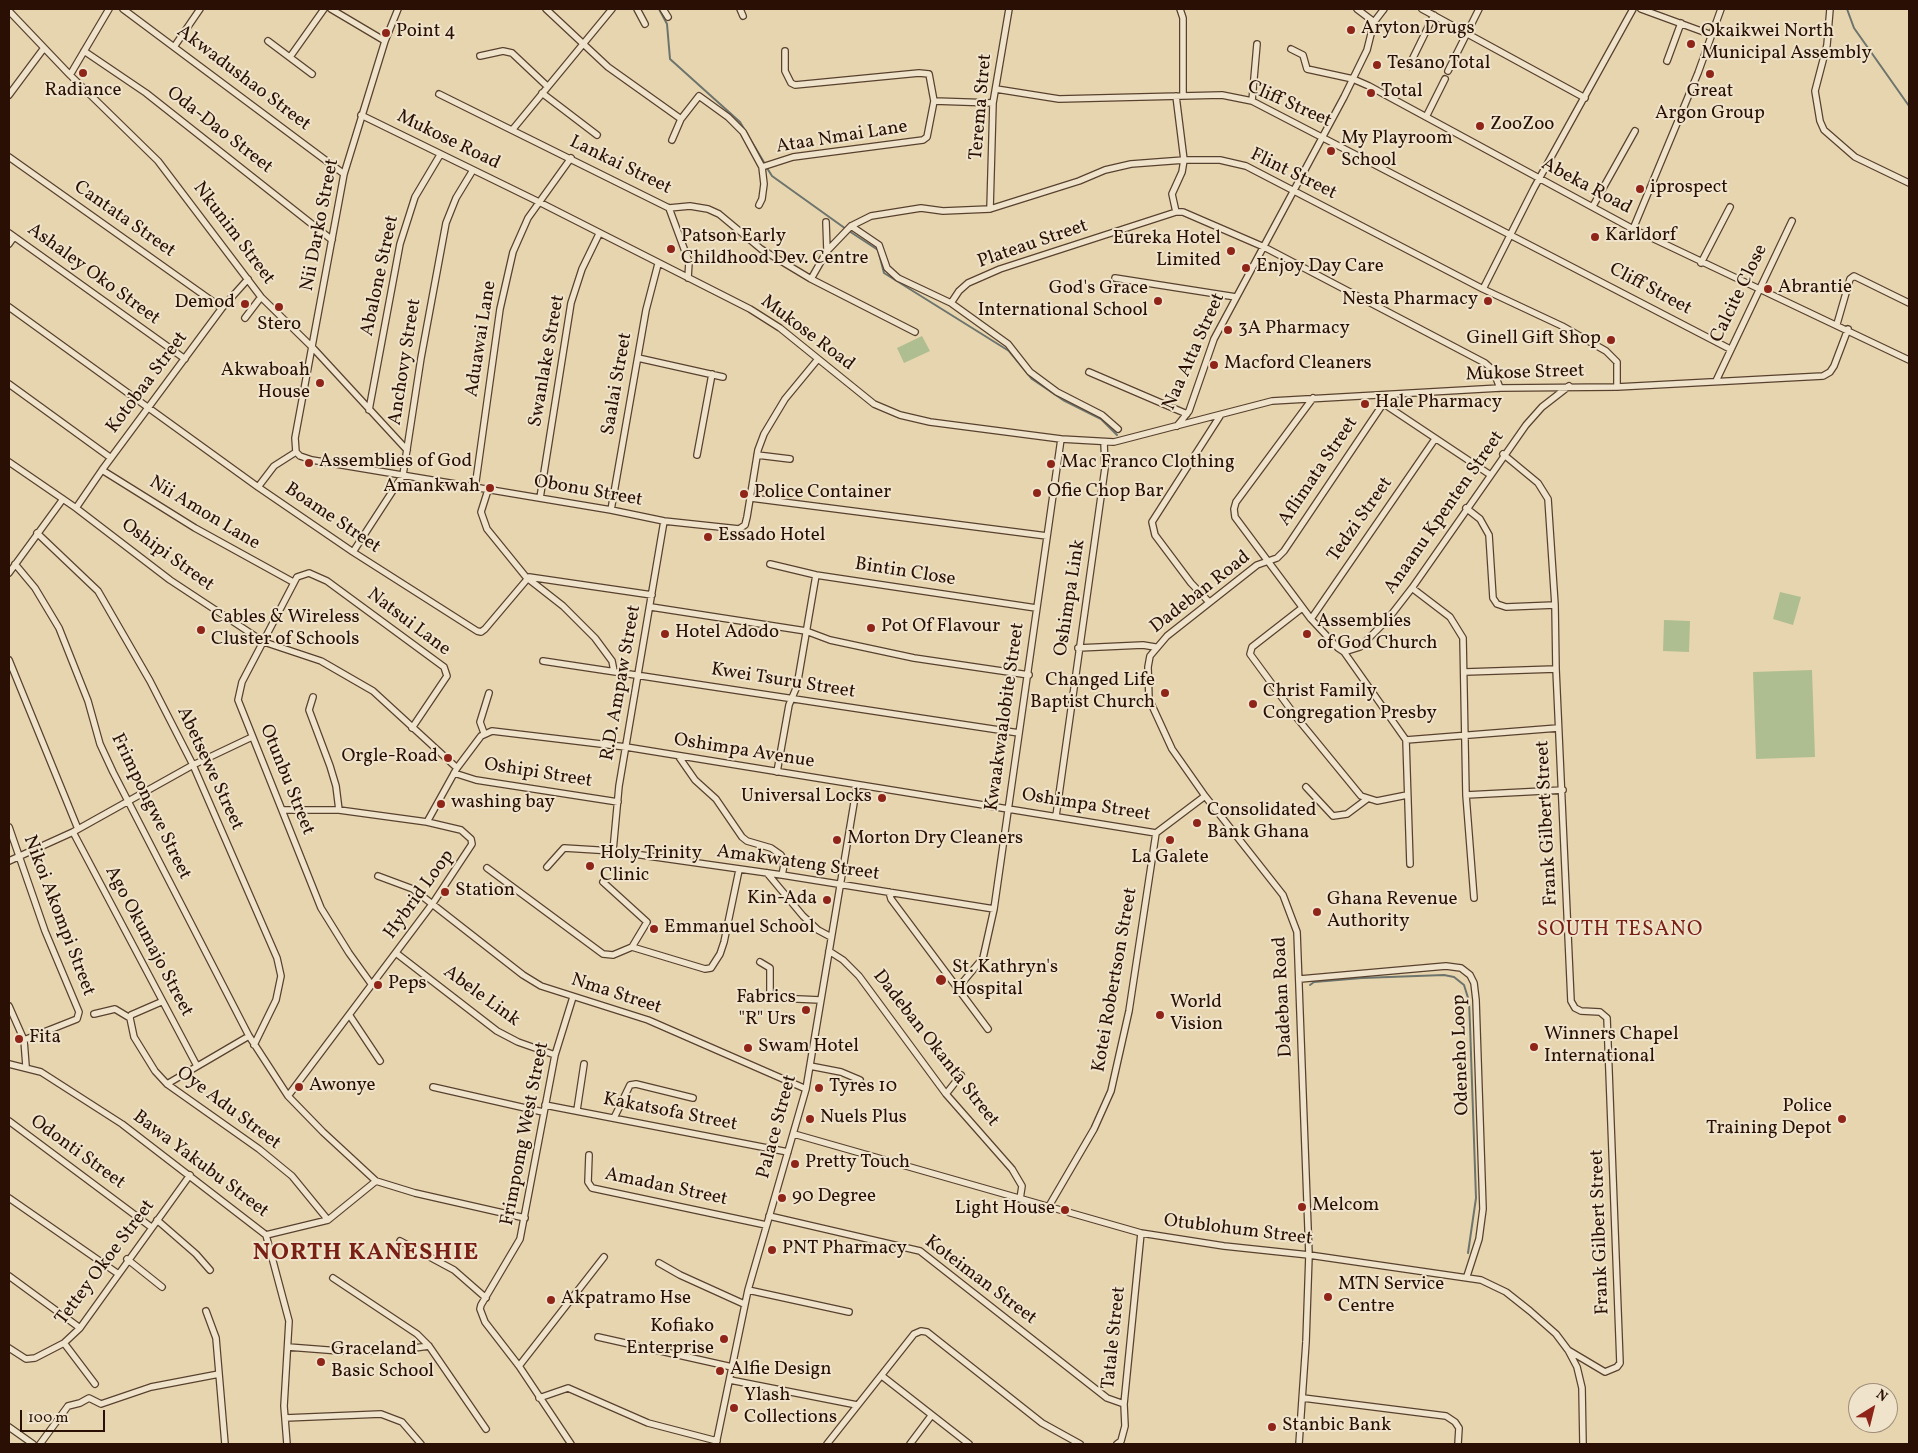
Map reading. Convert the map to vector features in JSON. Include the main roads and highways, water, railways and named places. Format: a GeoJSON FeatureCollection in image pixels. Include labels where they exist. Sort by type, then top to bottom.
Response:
{"type":"FeatureCollection","features":[{"type":"Feature","properties":{"kind":"waterway"},"geometry":{"type":"LineString","coordinates":[[659,9],[667,24],[670,59],[740,122],[765,164]]}},
{"type":"Feature","properties":{"kind":"waterway"},"geometry":{"type":"LineString","coordinates":[[1847,9],[1854,28],[1909,106]]}},
{"type":"Feature","properties":{"kind":"waterway"},"geometry":{"type":"LineString","coordinates":[[767,168],[772,176],[846,229]]}},
{"type":"Feature","properties":{"kind":"waterway"},"geometry":{"type":"LineString","coordinates":[[849,231],[878,250],[884,273],[1009,351],[1032,379],[1063,400],[1101,419],[1117,435]]}},
{"type":"Feature","properties":{"kind":"waterway"},"geometry":{"type":"LineString","coordinates":[[1310,985],[1314,982],[1362,978],[1444,975],[1454,977],[1464,985],[1469,1001],[1476,1198],[1468,1253]]}},
{"type":"Feature","properties":{"kind":"place","name":"Aryton Drugs"},"geometry":{"type":"Point","coordinates":[1351,30]}},
{"type":"Feature","properties":{"kind":"place","name":"Point 4"},"geometry":{"type":"Point","coordinates":[386,33]}},
{"type":"Feature","properties":{"kind":"place","name":"Okaikwei North Municipal Assembly"},"geometry":{"type":"Point","coordinates":[1691,44]}},
{"type":"Feature","properties":{"kind":"place","name":"Tesano Total"},"geometry":{"type":"Point","coordinates":[1377,65]}},
{"type":"Feature","properties":{"kind":"place","name":"Radiance"},"geometry":{"type":"Point","coordinates":[83,73]}},
{"type":"Feature","properties":{"kind":"place","name":"Great Argon Group"},"geometry":{"type":"Point","coordinates":[1710,74]}},
{"type":"Feature","properties":{"kind":"place","name":"Total"},"geometry":{"type":"Point","coordinates":[1371,93]}},
{"type":"Feature","properties":{"kind":"place","name":"ZooZoo"},"geometry":{"type":"Point","coordinates":[1480,126]}},
{"type":"Feature","properties":{"kind":"place","name":"My Playroom School"},"geometry":{"type":"Point","coordinates":[1331,151]}},
{"type":"Feature","properties":{"kind":"place","name":"iprospect"},"geometry":{"type":"Point","coordinates":[1640,189]}},
{"type":"Feature","properties":{"kind":"place","name":"Karldorf"},"geometry":{"type":"Point","coordinates":[1595,237]}},
{"type":"Feature","properties":{"kind":"place","name":"Patson Early Childhood Dev. Centre"},"geometry":{"type":"Point","coordinates":[671,249]}},
{"type":"Feature","properties":{"kind":"place","name":"Eureka Hotel Limited"},"geometry":{"type":"Point","coordinates":[1231,251]}},
{"type":"Feature","properties":{"kind":"place","name":"Enjoy Day Care"},"geometry":{"type":"Point","coordinates":[1246,268]}},
{"type":"Feature","properties":{"kind":"place","name":"Abrantie"},"geometry":{"type":"Point","coordinates":[1768,289]}},
{"type":"Feature","properties":{"kind":"place","name":"God's Grace International School"},"geometry":{"type":"Point","coordinates":[1158,301]}},
{"type":"Feature","properties":{"kind":"place","name":"Nesta Pharmacy"},"geometry":{"type":"Point","coordinates":[1488,301]}},
{"type":"Feature","properties":{"kind":"place","name":"Demod"},"geometry":{"type":"Point","coordinates":[245,304]}},
{"type":"Feature","properties":{"kind":"place","name":"Stero"},"geometry":{"type":"Point","coordinates":[279,307]}},
{"type":"Feature","properties":{"kind":"place","name":"3A Pharmacy"},"geometry":{"type":"Point","coordinates":[1228,330]}},
{"type":"Feature","properties":{"kind":"place","name":"Ginell Gift Shop"},"geometry":{"type":"Point","coordinates":[1611,340]}},
{"type":"Feature","properties":{"kind":"place","name":"Macford Cleaners"},"geometry":{"type":"Point","coordinates":[1214,365]}},
{"type":"Feature","properties":{"kind":"place","name":"Akwaboah House"},"geometry":{"type":"Point","coordinates":[320,383]}},
{"type":"Feature","properties":{"kind":"place","name":"Hale Pharmacy"},"geometry":{"type":"Point","coordinates":[1365,404]}},
{"type":"Feature","properties":{"kind":"place","name":"Assemblies of God"},"geometry":{"type":"Point","coordinates":[309,463]}},
{"type":"Feature","properties":{"kind":"place","name":"Mac Franco Clothing"},"geometry":{"type":"Point","coordinates":[1051,464]}},
{"type":"Feature","properties":{"kind":"place","name":"Amankwah"},"geometry":{"type":"Point","coordinates":[490,488]}},
{"type":"Feature","properties":{"kind":"place","name":"Ofie Chop Bar"},"geometry":{"type":"Point","coordinates":[1037,493]}},
{"type":"Feature","properties":{"kind":"place","name":"Police Container"},"geometry":{"type":"Point","coordinates":[744,494]}},
{"type":"Feature","properties":{"kind":"place","name":"Essado Hotel"},"geometry":{"type":"Point","coordinates":[708,537]}},
{"type":"Feature","properties":{"kind":"place","name":"Pot Of Flavour"},"geometry":{"type":"Point","coordinates":[871,628]}},
{"type":"Feature","properties":{"kind":"place","name":"Cables & Wireless Cluster of Schools"},"geometry":{"type":"Point","coordinates":[201,630]}},
{"type":"Feature","properties":{"kind":"place","name":"Hotel Adodo"},"geometry":{"type":"Point","coordinates":[665,634]}},
{"type":"Feature","properties":{"kind":"place","name":"Assemblies of God Church"},"geometry":{"type":"Point","coordinates":[1307,634]}},
{"type":"Feature","properties":{"kind":"place","name":"Changed Life Baptist Church"},"geometry":{"type":"Point","coordinates":[1165,693]}},
{"type":"Feature","properties":{"kind":"place","name":"Christ Family Congregation Presby"},"geometry":{"type":"Point","coordinates":[1253,704]}},
{"type":"Feature","properties":{"kind":"place","name":"Orgle-Road"},"geometry":{"type":"Point","coordinates":[448,758]}},
{"type":"Feature","properties":{"kind":"place","name":"Universal Locks"},"geometry":{"type":"Point","coordinates":[882,798]}},
{"type":"Feature","properties":{"kind":"place","name":"washing bay"},"geometry":{"type":"Point","coordinates":[441,804]}},
{"type":"Feature","properties":{"kind":"place","name":"Consolidated Bank Ghana"},"geometry":{"type":"Point","coordinates":[1197,823]}},
{"type":"Feature","properties":{"kind":"place","name":"Morton Dry Cleaners"},"geometry":{"type":"Point","coordinates":[837,840]}},
{"type":"Feature","properties":{"kind":"place","name":"La Galete"},"geometry":{"type":"Point","coordinates":[1170,840]}},
{"type":"Feature","properties":{"kind":"place","name":"Holy Trinity Clinic"},"geometry":{"type":"Point","coordinates":[590,866]}},
{"type":"Feature","properties":{"kind":"place","name":"Station"},"geometry":{"type":"Point","coordinates":[445,892]}},
{"type":"Feature","properties":{"kind":"place","name":"Kin-Ada"},"geometry":{"type":"Point","coordinates":[827,900]}},
{"type":"Feature","properties":{"kind":"place","name":"Ghana Revenue Authority"},"geometry":{"type":"Point","coordinates":[1317,912]}},
{"type":"Feature","properties":{"kind":"place","name":"Emmanuel School"},"geometry":{"type":"Point","coordinates":[654,929]}},
{"type":"Feature","properties":{"kind":"place","name":"St. Kathryn's Hospital"},"geometry":{"type":"Point","coordinates":[941,980]}},
{"type":"Feature","properties":{"kind":"place","name":"Peps"},"geometry":{"type":"Point","coordinates":[378,985]}},
{"type":"Feature","properties":{"kind":"place","name":"Fabrics \"R\" Urs"},"geometry":{"type":"Point","coordinates":[806,1010]}},
{"type":"Feature","properties":{"kind":"place","name":"World Vision"},"geometry":{"type":"Point","coordinates":[1160,1015]}},
{"type":"Feature","properties":{"kind":"place","name":"Fita"},"geometry":{"type":"Point","coordinates":[19,1039]}},
{"type":"Feature","properties":{"kind":"place","name":"Winners Chapel International"},"geometry":{"type":"Point","coordinates":[1534,1047]}},
{"type":"Feature","properties":{"kind":"place","name":"Swam Hotel"},"geometry":{"type":"Point","coordinates":[748,1048]}},
{"type":"Feature","properties":{"kind":"place","name":"Awonye"},"geometry":{"type":"Point","coordinates":[299,1087]}},
{"type":"Feature","properties":{"kind":"place","name":"Tyres 10"},"geometry":{"type":"Point","coordinates":[819,1088]}},
{"type":"Feature","properties":{"kind":"place","name":"Nuels Plus"},"geometry":{"type":"Point","coordinates":[810,1119]}},
{"type":"Feature","properties":{"kind":"place","name":"Police Training Depot"},"geometry":{"type":"Point","coordinates":[1842,1119]}},
{"type":"Feature","properties":{"kind":"place","name":"Pretty Touch"},"geometry":{"type":"Point","coordinates":[795,1164]}},
{"type":"Feature","properties":{"kind":"place","name":"90 Degree"},"geometry":{"type":"Point","coordinates":[782,1198]}},
{"type":"Feature","properties":{"kind":"place","name":"Melcom"},"geometry":{"type":"Point","coordinates":[1302,1207]}},
{"type":"Feature","properties":{"kind":"place","name":"Light House"},"geometry":{"type":"Point","coordinates":[1065,1210]}},
{"type":"Feature","properties":{"kind":"place","name":"PNT Pharmacy"},"geometry":{"type":"Point","coordinates":[772,1250]}},
{"type":"Feature","properties":{"kind":"place","name":"MTN Service Centre"},"geometry":{"type":"Point","coordinates":[1328,1297]}},
{"type":"Feature","properties":{"kind":"place","name":"Akpatramo Hse"},"geometry":{"type":"Point","coordinates":[551,1300]}},
{"type":"Feature","properties":{"kind":"place","name":"Kofiako Enterprise"},"geometry":{"type":"Point","coordinates":[724,1339]}},
{"type":"Feature","properties":{"kind":"place","name":"Graceland Basic School"},"geometry":{"type":"Point","coordinates":[321,1362]}},
{"type":"Feature","properties":{"kind":"place","name":"Alfie Design"},"geometry":{"type":"Point","coordinates":[720,1371]}},
{"type":"Feature","properties":{"kind":"place","name":"Ylash Collections"},"geometry":{"type":"Point","coordinates":[734,1408]}},
{"type":"Feature","properties":{"kind":"place","name":"Stanbic Bank"},"geometry":{"type":"Point","coordinates":[1272,1427]}},
{"type":"Feature","properties":{"kind":"district","name":"SOUTH TESANO"},"geometry":{"type":"Point","coordinates":[1620,931]}},
{"type":"Feature","properties":{"kind":"district","name":"NORTH KANESHIE"},"geometry":{"type":"Point","coordinates":[366,1255]}}]}
